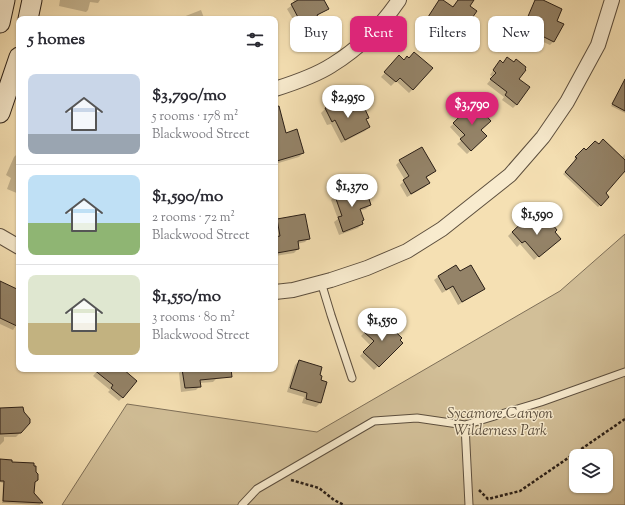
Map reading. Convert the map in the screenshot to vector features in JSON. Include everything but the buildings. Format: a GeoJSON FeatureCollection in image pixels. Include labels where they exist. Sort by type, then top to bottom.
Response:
{"type":"FeatureCollection","features":[{"type":"Feature","properties":{"kind":"street"},"geometry":{"type":"LineString","coordinates":[[0,23],[5,0]]}},
{"type":"Feature","properties":{"kind":"street"},"geometry":{"type":"LineString","coordinates":[[29,16],[32,0]]}},
{"type":"Feature","properties":{"kind":"street"},"geometry":{"type":"LineString","coordinates":[[278,88],[298,82],[332,65],[366,39],[399,0]]}},
{"type":"Feature","properties":{"kind":"street"},"geometry":{"type":"LineString","coordinates":[[278,292],[293,290],[367,268],[407,251],[442,230],[510,175],[543,137],[567,102],[598,45],[612,0]]}},
{"type":"Feature","properties":{"kind":"street"},"geometry":{"type":"LineString","coordinates":[[0,113],[16,66]]}},
{"type":"Feature","properties":{"kind":"street"},"geometry":{"type":"LineString","coordinates":[[0,236],[16,245]]}},
{"type":"Feature","properties":{"kind":"lane"},"geometry":{"type":"LineString","coordinates":[[321,282],[352,378]]}},
{"type":"Feature","properties":{"kind":"lane"},"geometry":{"type":"LineString","coordinates":[[242,505],[257,489],[374,421],[417,418],[465,425],[541,402],[625,372]]}},
{"type":"Feature","properties":{"kind":"lane"},"geometry":{"type":"LineString","coordinates":[[465,425],[469,505]]}},
{"type":"Feature","properties":{"kind":"path"},"geometry":{"type":"LineString","coordinates":[[468,478],[488,499],[520,491],[625,419]]}},
{"type":"Feature","properties":{"kind":"path"},"geometry":{"type":"LineString","coordinates":[[280,475],[294,481],[319,488],[334,500],[344,505]]}},
{"type":"Feature","properties":{"kind":"green space","name":"Sycamore Canyon Wilderness Park"},"geometry":{"type":"Polygon","coordinates":[[[625,234],[625,505],[62,505],[127,404],[317,432],[560,291],[625,234]]]}}]}
